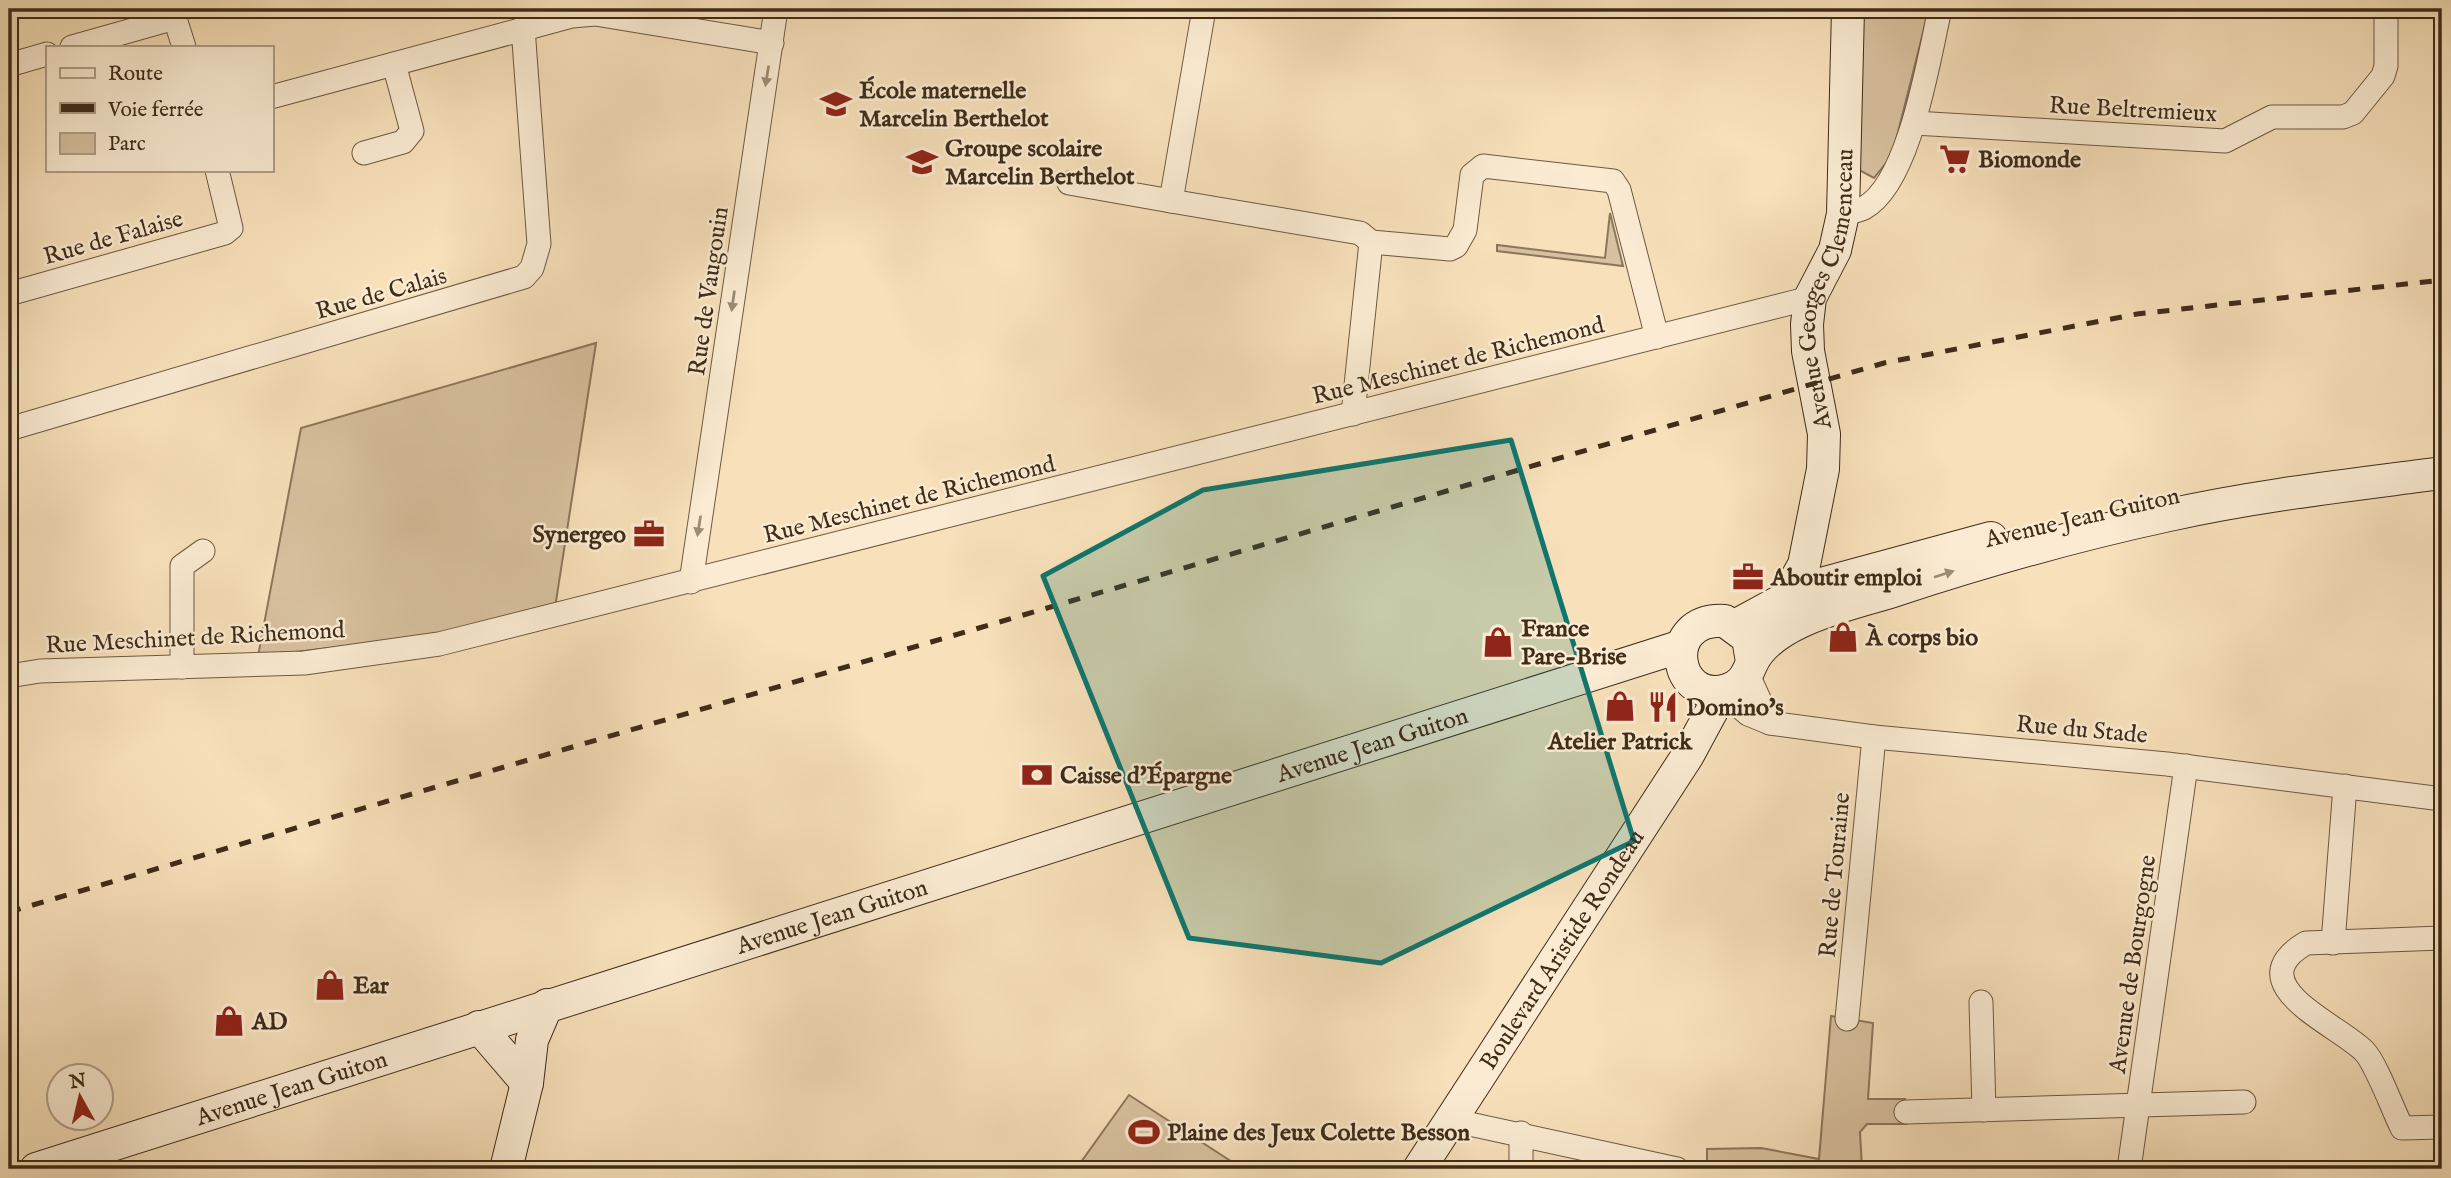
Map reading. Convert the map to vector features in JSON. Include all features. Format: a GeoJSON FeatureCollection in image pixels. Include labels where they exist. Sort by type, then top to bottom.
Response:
{"type":"FeatureCollection","features":[{"type":"Feature","properties":{"kind":"main road","name":"Avenue Georges Clemenceau"},"geometry":{"type":"LineString","coordinates":[[1735,626],[1774,606],[1811,575],[1825,449],[1820,406],[1806,338],[1810,298],[1835,250],[1843,214],[1848,9]]}},
{"type":"Feature","properties":{"kind":"main road","name":"Avenue Jean Guiton"},"geometry":{"type":"LineString","coordinates":[[1811,575],[2220,486],[2442,454]]}},
{"type":"Feature","properties":{"kind":"main road","name":"Avenue Jean Guiton"},"geometry":{"type":"LineString","coordinates":[[1750,669],[1779,634],[1800,621],[1957,570],[2093,533],[2268,497],[2442,473]]}},
{"type":"Feature","properties":{"kind":"main road"},"geometry":{"type":"LineString","coordinates":[[1790,628],[1797,612],[1822,603],[1811,575]]}},
{"type":"Feature","properties":{"kind":"main road"},"geometry":{"type":"LineString","coordinates":[[1725,621],[1735,626],[1748,638],[1750,669],[1741,683],[1695,674],[1686,636],[1703,623],[1725,621]]}},
{"type":"Feature","properties":{"kind":"main road","name":"Avenue Jean Guiton"},"geometry":{"type":"LineString","coordinates":[[36,1169],[1626,664],[1695,674]]}},
{"type":"Feature","properties":{"kind":"main road","name":"Boulevard Aristide Rondeau"},"geometry":{"type":"LineString","coordinates":[[1419,1169],[1688,755],[1701,726],[1695,674]]}},
{"type":"Feature","properties":{"kind":"main road"},"geometry":{"type":"LineString","coordinates":[[506,1169],[527,1083],[532,1040],[547,1005]]}},
{"type":"Feature","properties":{"kind":"main road"},"geometry":{"type":"LineString","coordinates":[[480,1027],[527,1083]]}},
{"type":"Feature","properties":{"kind":"street","name":"Rue de Vaugouin"},"geometry":{"type":"LineString","coordinates":[[691,582],[776,9]]}},
{"type":"Feature","properties":{"kind":"street"},"geometry":{"type":"LineString","coordinates":[[1171,201],[1204,9]]}},
{"type":"Feature","properties":{"kind":"street"},"geometry":{"type":"LineString","coordinates":[[1843,214],[1865,207],[1883,188],[1897,167],[1914,122],[1940,9]]}},
{"type":"Feature","properties":{"kind":"street","name":"Rue Beltremieux"},"geometry":{"type":"LineString","coordinates":[[1914,122],[2225,141],[2272,117],[2343,117],[2353,113],[2383,76],[2386,66],[2386,9]]}},
{"type":"Feature","properties":{"kind":"street"},"geometry":{"type":"LineString","coordinates":[[75,46],[174,13],[184,46]]}},
{"type":"Feature","properties":{"kind":"street"},"geometry":{"type":"LineString","coordinates":[[273,96],[572,16],[595,14],[772,43]]}},
{"type":"Feature","properties":{"kind":"street","name":"Rue de Calais"},"geometry":{"type":"LineString","coordinates":[[9,429],[524,277],[532,268],[539,244],[523,28]]}},
{"type":"Feature","properties":{"kind":"street"},"geometry":{"type":"LineString","coordinates":[[9,65],[46,54]]}},
{"type":"Feature","properties":{"kind":"street"},"geometry":{"type":"LineString","coordinates":[[364,153],[403,142],[412,131],[394,64]]}},
{"type":"Feature","properties":{"kind":"street"},"geometry":{"type":"LineString","coordinates":[[1069,183],[1360,233],[1371,242],[1450,249],[1457,246],[1465,230],[1472,175],[1483,166],[1604,178],[1613,181],[1619,190],[1657,337]]}},
{"type":"Feature","properties":{"kind":"street","name":"Rue de Falaise"},"geometry":{"type":"LineString","coordinates":[[9,294],[225,233],[231,228],[217,172]]}},
{"type":"Feature","properties":{"kind":"street"},"geometry":{"type":"LineString","coordinates":[[1353,414],[1371,242]]}},
{"type":"Feature","properties":{"kind":"street","name":"Rue Meschinet de Richemond"},"geometry":{"type":"LineString","coordinates":[[9,676],[40,671],[304,663],[439,644],[1810,298]]}},
{"type":"Feature","properties":{"kind":"street"},"geometry":{"type":"LineString","coordinates":[[182,667],[182,566],[203,551]]}},
{"type":"Feature","properties":{"kind":"street"},"geometry":{"type":"LineString","coordinates":[[1750,669],[1770,723]]}},
{"type":"Feature","properties":{"kind":"street","name":"Rue du Stade"},"geometry":{"type":"LineString","coordinates":[[1695,674],[1748,714],[1770,723],[1874,737],[2186,766],[2442,799]]}},
{"type":"Feature","properties":{"kind":"street","name":"Rue de Touraine"},"geometry":{"type":"LineString","coordinates":[[1847,1019],[1874,737]]}},
{"type":"Feature","properties":{"kind":"street","name":"Avenue de Bourgogne"},"geometry":{"type":"LineString","coordinates":[[2129,1169],[2157,989],[2186,766]]}},
{"type":"Feature","properties":{"kind":"street"},"geometry":{"type":"LineString","coordinates":[[2333,943],[2346,786]]}},
{"type":"Feature","properties":{"kind":"street"},"geometry":{"type":"LineString","coordinates":[[2442,938],[2306,943],[2292,951],[2285,962],[2283,980],[2290,996],[2365,1052],[2402,1128],[2442,1127]]}},
{"type":"Feature","properties":{"kind":"street"},"geometry":{"type":"LineString","coordinates":[[1981,1002],[1984,1110]]}},
{"type":"Feature","properties":{"kind":"street"},"geometry":{"type":"LineString","coordinates":[[1906,1112],[2244,1102]]}},
{"type":"Feature","properties":{"kind":"street"},"geometry":{"type":"LineString","coordinates":[[1451,1121],[1521,1133],[1678,1169]]}},
{"type":"Feature","properties":{"kind":"street"},"geometry":{"type":"LineString","coordinates":[[1521,1133],[1521,1169]]}},
{"type":"Feature","properties":{"kind":"highlighted area"},"geometry":{"type":"Polygon","coordinates":[[[1511,440],[1634,841],[1381,963],[1189,938],[1043,576],[1203,490],[1511,440]]]}},
{"type":"Feature","properties":{"kind":"green space"},"geometry":{"type":"Polygon","coordinates":[[[1863,9],[1929,9],[1892,156],[1874,178],[1859,170],[1863,9]]]}},
{"type":"Feature","properties":{"kind":"green space"},"geometry":{"type":"Polygon","coordinates":[[[1610,213],[1623,266],[1497,251],[1497,245],[1605,258],[1610,213]]]}},
{"type":"Feature","properties":{"kind":"green space"},"geometry":{"type":"Polygon","coordinates":[[[596,343],[555,608],[430,637],[258,656],[301,428],[596,343]]]}},
{"type":"Feature","properties":{"kind":"green space"},"geometry":{"type":"Polygon","coordinates":[[[1831,1016],[1873,1023],[1868,1099],[1905,1099],[1907,1124],[1867,1124],[1860,1132],[1862,1169],[1707,1169],[1707,1149],[1761,1148],[1819,1159],[1831,1016]]]}},
{"type":"Feature","properties":{"kind":"green space","name":"Plaine des Jeux Colette Besson"},"geometry":{"type":"Polygon","coordinates":[[[1129,1095],[1243,1169],[1076,1169],[1129,1095]]]}},
{"type":"Feature","properties":{"kind":"railway"},"geometry":{"type":"LineString","coordinates":[[9,912],[1884,363],[2137,314],[2442,280]]}},
{"type":"Feature","properties":{"kind":"place","name":"École maternelle Marcelin Berthelot"},"geometry":{"type":"Point","coordinates":[836,104]}},
{"type":"Feature","properties":{"kind":"place","name":"Biomonde"},"geometry":{"type":"Point","coordinates":[1955,159]}},
{"type":"Feature","properties":{"kind":"place","name":"Groupe scolaire Marcelin Berthelot"},"geometry":{"type":"Point","coordinates":[922,162]}},
{"type":"Feature","properties":{"kind":"place","name":"Synergeo"},"geometry":{"type":"Point","coordinates":[649,534]}},
{"type":"Feature","properties":{"kind":"place","name":"Aboutir emploi"},"geometry":{"type":"Point","coordinates":[1748,577]}},
{"type":"Feature","properties":{"kind":"place","name":"À corps bio"},"geometry":{"type":"Point","coordinates":[1843,637]}},
{"type":"Feature","properties":{"kind":"place","name":"France Pare-Brise"},"geometry":{"type":"Point","coordinates":[1498,642]}},
{"type":"Feature","properties":{"kind":"place","name":"Atelier Patrick"},"geometry":{"type":"Point","coordinates":[1620,706]}},
{"type":"Feature","properties":{"kind":"place","name":"Domino's"},"geometry":{"type":"Point","coordinates":[1663,707]}},
{"type":"Feature","properties":{"kind":"place","name":"Caisse d'Épargne"},"geometry":{"type":"Point","coordinates":[1037,775]}},
{"type":"Feature","properties":{"kind":"place","name":"Ear"},"geometry":{"type":"Point","coordinates":[330,985]}},
{"type":"Feature","properties":{"kind":"place","name":"AD"},"geometry":{"type":"Point","coordinates":[229,1021]}},
{"type":"Feature","properties":{"kind":"place","name":"Plaine des Jeux Colette Besson"},"geometry":{"type":"Point","coordinates":[1144,1132]}}]}
